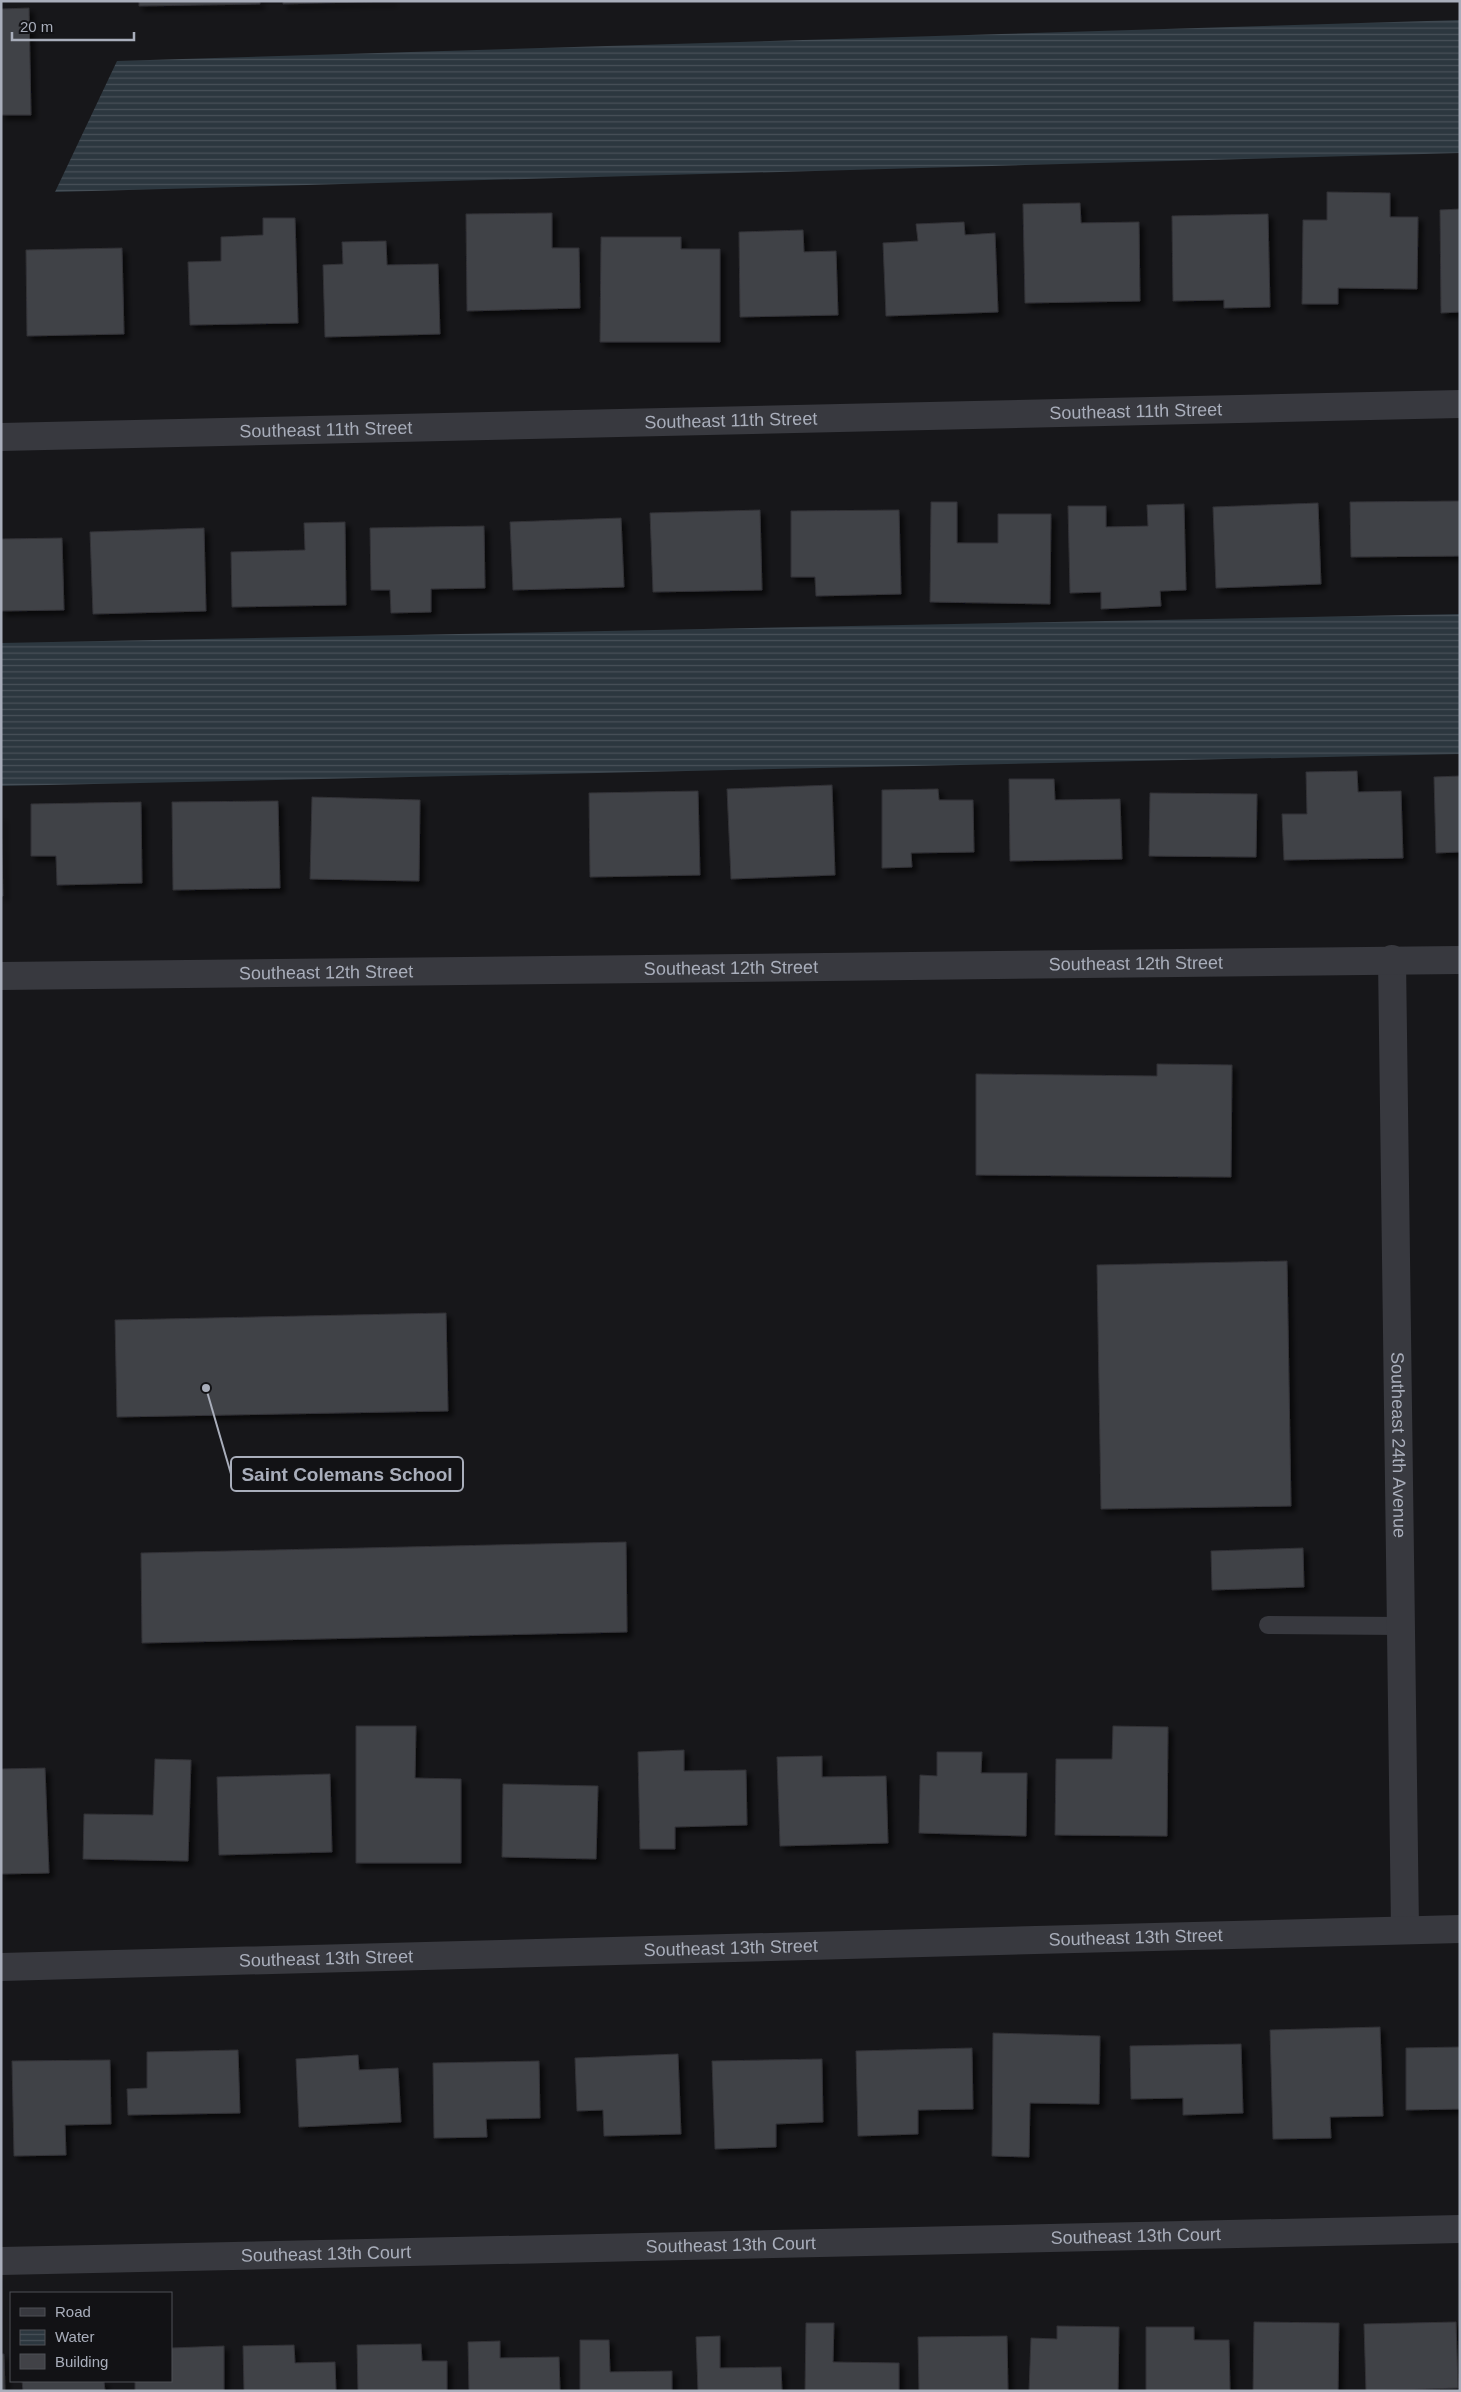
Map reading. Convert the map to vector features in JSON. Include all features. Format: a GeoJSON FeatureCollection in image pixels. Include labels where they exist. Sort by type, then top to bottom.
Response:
{"type":"FeatureCollection","features":[{"type":"Feature","properties":{"kind":"street","name":"Southeast 11th Street"},"geometry":{"type":"LineString","coordinates":[[1,437],[1460,404]]}},
{"type":"Feature","properties":{"kind":"street","name":"Southeast 12th Street"},"geometry":{"type":"LineString","coordinates":[[1,976],[1392,959],[1460,960]]}},
{"type":"Feature","properties":{"kind":"street","name":"Southeast 24th Avenue"},"geometry":{"type":"LineString","coordinates":[[1392,959],[1404,1930]]}},
{"type":"Feature","properties":{"kind":"street","name":"Southeast 13th Street"},"geometry":{"type":"LineString","coordinates":[[1,1967],[1460,1929]]}},
{"type":"Feature","properties":{"kind":"street","name":"Southeast 13th Court"},"geometry":{"type":"LineString","coordinates":[[1,2261],[1460,2229]]}},
{"type":"Feature","properties":{"kind":"lane"},"geometry":{"type":"LineString","coordinates":[[1268,1625],[1400,1626]]}},
{"type":"Feature","properties":{"kind":"water"},"geometry":{"type":"Polygon","coordinates":[[[1460,20],[1460,153],[55,192],[117,61],[1460,20]]]}},
{"type":"Feature","properties":{"kind":"water"},"geometry":{"type":"Polygon","coordinates":[[[1460,614],[1460,754],[1,786],[1,643],[1460,614]]]}},
{"type":"Feature","properties":{"kind":"building"},"geometry":{"type":"Polygon","coordinates":[[[139,1],[260,1],[260,4],[139,6],[139,1]]]}},
{"type":"Feature","properties":{"kind":"building"},"geometry":{"type":"Polygon","coordinates":[[[283,1],[393,1],[283,4],[283,1]]]}},
{"type":"Feature","properties":{"kind":"building"},"geometry":{"type":"Polygon","coordinates":[[[29,8],[31,115],[1,115],[1,9],[29,8]]]}},
{"type":"Feature","properties":{"kind":"building"},"geometry":{"type":"Polygon","coordinates":[[[1327,192],[1390,193],[1390,217],[1418,217],[1417,289],[1338,288],[1338,304],[1302,304],[1303,220],[1327,220],[1327,192]]]}},
{"type":"Feature","properties":{"kind":"building"},"geometry":{"type":"Polygon","coordinates":[[[1080,203],[1081,223],[1139,222],[1140,301],[1025,303],[1023,204],[1080,203]]]}},
{"type":"Feature","properties":{"kind":"building"},"geometry":{"type":"Polygon","coordinates":[[[1460,209],[1460,312],[1441,313],[1440,210],[1460,209]]]}},
{"type":"Feature","properties":{"kind":"building"},"geometry":{"type":"Polygon","coordinates":[[[552,213],[552,248],[579,248],[580,308],[467,311],[466,214],[552,213]]]}},
{"type":"Feature","properties":{"kind":"building"},"geometry":{"type":"Polygon","coordinates":[[[1268,214],[1270,307],[1224,308],[1224,300],[1173,301],[1172,216],[1268,214]]]}},
{"type":"Feature","properties":{"kind":"building"},"geometry":{"type":"Polygon","coordinates":[[[263,218],[295,218],[298,323],[190,325],[188,262],[221,261],[221,237],[263,235],[263,218]]]}},
{"type":"Feature","properties":{"kind":"building"},"geometry":{"type":"Polygon","coordinates":[[[964,222],[965,235],[995,233],[998,312],[886,316],[883,243],[918,241],[916,224],[964,222]]]}},
{"type":"Feature","properties":{"kind":"building"},"geometry":{"type":"Polygon","coordinates":[[[803,230],[804,252],[836,251],[838,315],[740,317],[739,232],[803,230]]]}},
{"type":"Feature","properties":{"kind":"building"},"geometry":{"type":"Polygon","coordinates":[[[601,237],[681,237],[681,249],[720,249],[720,342],[600,342],[601,237]]]}},
{"type":"Feature","properties":{"kind":"building"},"geometry":{"type":"Polygon","coordinates":[[[386,241],[387,265],[438,264],[440,334],[325,337],[323,265],[343,264],[342,242],[386,241]]]}},
{"type":"Feature","properties":{"kind":"building"},"geometry":{"type":"Polygon","coordinates":[[[122,248],[124,334],[27,336],[26,250],[122,248]]]}},
{"type":"Feature","properties":{"kind":"building"},"geometry":{"type":"Polygon","coordinates":[[[1460,501],[1460,556],[1351,557],[1350,502],[1460,501]]]}},
{"type":"Feature","properties":{"kind":"building"},"geometry":{"type":"Polygon","coordinates":[[[931,502],[957,502],[957,543],[998,543],[998,514],[1051,514],[1050,604],[930,602],[931,502]]]}},
{"type":"Feature","properties":{"kind":"building"},"geometry":{"type":"Polygon","coordinates":[[[1318,503],[1321,584],[1216,588],[1213,507],[1318,503]]]}},
{"type":"Feature","properties":{"kind":"building"},"geometry":{"type":"Polygon","coordinates":[[[1184,504],[1186,590],[1160,591],[1161,606],[1101,609],[1101,592],[1070,593],[1068,506],[1106,506],[1106,527],[1148,526],[1147,505],[1184,504]]]}},
{"type":"Feature","properties":{"kind":"building"},"geometry":{"type":"Polygon","coordinates":[[[760,510],[762,590],[653,592],[650,513],[760,510]]]}},
{"type":"Feature","properties":{"kind":"building"},"geometry":{"type":"Polygon","coordinates":[[[899,510],[901,594],[816,596],[815,577],[791,577],[791,511],[899,510]]]}},
{"type":"Feature","properties":{"kind":"building"},"geometry":{"type":"Polygon","coordinates":[[[621,518],[624,587],[513,590],[510,522],[621,518]]]}},
{"type":"Feature","properties":{"kind":"building"},"geometry":{"type":"Polygon","coordinates":[[[345,522],[346,605],[232,607],[231,552],[305,550],[304,523],[345,522]]]}},
{"type":"Feature","properties":{"kind":"building"},"geometry":{"type":"Polygon","coordinates":[[[484,526],[485,588],[431,589],[431,612],[391,613],[390,590],[371,590],[370,528],[484,526]]]}},
{"type":"Feature","properties":{"kind":"building"},"geometry":{"type":"Polygon","coordinates":[[[204,528],[206,611],[93,614],[90,532],[204,528]]]}},
{"type":"Feature","properties":{"kind":"building"},"geometry":{"type":"Polygon","coordinates":[[[62,538],[64,610],[1,611],[1,539],[62,538]]]}},
{"type":"Feature","properties":{"kind":"building"},"geometry":{"type":"Polygon","coordinates":[[[1357,771],[1358,792],[1401,791],[1403,858],[1284,860],[1282,814],[1307,814],[1306,772],[1357,771]]]}},
{"type":"Feature","properties":{"kind":"building"},"geometry":{"type":"Polygon","coordinates":[[[1460,776],[1460,852],[1436,853],[1434,777],[1460,776]]]}},
{"type":"Feature","properties":{"kind":"building"},"geometry":{"type":"Polygon","coordinates":[[[1009,779],[1054,779],[1055,800],[1120,799],[1122,859],[1010,861],[1009,779]]]}},
{"type":"Feature","properties":{"kind":"building"},"geometry":{"type":"Polygon","coordinates":[[[832,785],[835,875],[731,879],[727,789],[832,785]]]}},
{"type":"Feature","properties":{"kind":"building"},"geometry":{"type":"Polygon","coordinates":[[[938,789],[939,800],[973,800],[974,852],[911,853],[912,867],[882,868],[882,790],[938,789]]]}},
{"type":"Feature","properties":{"kind":"building"},"geometry":{"type":"Polygon","coordinates":[[[698,791],[700,875],[590,877],[589,793],[698,791]]]}},
{"type":"Feature","properties":{"kind":"building"},"geometry":{"type":"Polygon","coordinates":[[[1150,793],[1257,794],[1256,857],[1149,856],[1150,793]]]}},
{"type":"Feature","properties":{"kind":"building"},"geometry":{"type":"Polygon","coordinates":[[[312,797],[420,800],[419,881],[310,879],[312,797]]]}},
{"type":"Feature","properties":{"kind":"building"},"geometry":{"type":"Polygon","coordinates":[[[278,801],[280,888],[173,890],[172,802],[278,801]]]}},
{"type":"Feature","properties":{"kind":"building"},"geometry":{"type":"Polygon","coordinates":[[[141,802],[142,883],[57,885],[56,856],[31,856],[31,804],[141,802]]]}},
{"type":"Feature","properties":{"kind":"building"},"geometry":{"type":"Polygon","coordinates":[[[1,816],[3,896],[1,896],[1,816]]]}},
{"type":"Feature","properties":{"kind":"building"},"geometry":{"type":"Polygon","coordinates":[[[1157,1064],[1232,1065],[1231,1177],[976,1175],[976,1074],[1157,1076],[1157,1064]]]}},
{"type":"Feature","properties":{"kind":"building"},"geometry":{"type":"Polygon","coordinates":[[[1287,1261],[1291,1506],[1101,1509],[1097,1265],[1287,1261]]]}},
{"type":"Feature","properties":{"kind":"building"},"geometry":{"type":"Polygon","coordinates":[[[446,1313],[448,1411],[117,1417],[115,1320],[446,1313]]]}},
{"type":"Feature","properties":{"kind":"building"},"geometry":{"type":"Polygon","coordinates":[[[626,1542],[627,1632],[142,1643],[141,1553],[626,1542]]]}},
{"type":"Feature","properties":{"kind":"building"},"geometry":{"type":"Polygon","coordinates":[[[1303,1548],[1304,1587],[1212,1590],[1211,1551],[1303,1548]]]}},
{"type":"Feature","properties":{"kind":"building"},"geometry":{"type":"Polygon","coordinates":[[[356,1726],[416,1726],[415,1778],[461,1779],[461,1863],[356,1863],[356,1726]]]}},
{"type":"Feature","properties":{"kind":"building"},"geometry":{"type":"Polygon","coordinates":[[[1113,1726],[1168,1727],[1167,1836],[1055,1835],[1056,1759],[1112,1759],[1113,1726]]]}},
{"type":"Feature","properties":{"kind":"building"},"geometry":{"type":"Polygon","coordinates":[[[684,1750],[684,1771],[746,1770],[747,1825],[675,1827],[675,1849],[640,1849],[638,1752],[684,1750]]]}},
{"type":"Feature","properties":{"kind":"building"},"geometry":{"type":"Polygon","coordinates":[[[937,1752],[982,1752],[981,1773],[1027,1773],[1026,1836],[919,1833],[920,1775],[937,1776],[937,1752]]]}},
{"type":"Feature","properties":{"kind":"building"},"geometry":{"type":"Polygon","coordinates":[[[822,1756],[822,1777],[886,1776],[888,1843],[780,1846],[777,1757],[822,1756]]]}},
{"type":"Feature","properties":{"kind":"building"},"geometry":{"type":"Polygon","coordinates":[[[155,1759],[191,1760],[188,1861],[83,1859],[84,1814],[153,1815],[155,1759]]]}},
{"type":"Feature","properties":{"kind":"building"},"geometry":{"type":"Polygon","coordinates":[[[45,1768],[49,1873],[1,1874],[1,1769],[45,1768]]]}},
{"type":"Feature","properties":{"kind":"building"},"geometry":{"type":"Polygon","coordinates":[[[330,1774],[332,1852],[219,1855],[217,1777],[330,1774]]]}},
{"type":"Feature","properties":{"kind":"building"},"geometry":{"type":"Polygon","coordinates":[[[503,1784],[598,1786],[596,1859],[502,1857],[503,1784]]]}},
{"type":"Feature","properties":{"kind":"building"},"geometry":{"type":"Polygon","coordinates":[[[1380,2027],[1383,2116],[1330,2117],[1331,2138],[1273,2139],[1270,2030],[1380,2027]]]}},
{"type":"Feature","properties":{"kind":"building"},"geometry":{"type":"Polygon","coordinates":[[[993,2033],[1100,2036],[1099,2104],[1030,2103],[1029,2157],[992,2156],[993,2033]]]}},
{"type":"Feature","properties":{"kind":"building"},"geometry":{"type":"Polygon","coordinates":[[[1241,2044],[1243,2113],[1183,2115],[1183,2098],[1131,2099],[1130,2046],[1241,2044]]]}},
{"type":"Feature","properties":{"kind":"building"},"geometry":{"type":"Polygon","coordinates":[[[1460,2047],[1460,2109],[1406,2110],[1406,2048],[1460,2047]]]}},
{"type":"Feature","properties":{"kind":"building"},"geometry":{"type":"Polygon","coordinates":[[[972,2048],[973,2109],[918,2110],[918,2134],[858,2136],[856,2051],[972,2048]]]}},
{"type":"Feature","properties":{"kind":"building"},"geometry":{"type":"Polygon","coordinates":[[[238,2050],[240,2113],[128,2115],[127,2089],[147,2088],[147,2052],[238,2050]]]}},
{"type":"Feature","properties":{"kind":"building"},"geometry":{"type":"Polygon","coordinates":[[[678,2054],[681,2134],[604,2136],[603,2110],[577,2111],[575,2058],[678,2054]]]}},
{"type":"Feature","properties":{"kind":"building"},"geometry":{"type":"Polygon","coordinates":[[[358,2055],[359,2070],[398,2068],[401,2122],[299,2127],[296,2059],[358,2055]]]}},
{"type":"Feature","properties":{"kind":"building"},"geometry":{"type":"Polygon","coordinates":[[[822,2059],[823,2122],[776,2124],[776,2147],[715,2149],[712,2061],[822,2059]]]}},
{"type":"Feature","properties":{"kind":"building"},"geometry":{"type":"Polygon","coordinates":[[[110,2060],[111,2124],[65,2125],[66,2155],[14,2156],[12,2061],[110,2060]]]}},
{"type":"Feature","properties":{"kind":"building"},"geometry":{"type":"Polygon","coordinates":[[[539,2061],[540,2118],[486,2119],[487,2137],[434,2138],[433,2063],[539,2061]]]}},
{"type":"Feature","properties":{"kind":"building"},"geometry":{"type":"Polygon","coordinates":[[[1254,2322],[1339,2323],[1338,2391],[1253,2391],[1254,2322]]]}},
{"type":"Feature","properties":{"kind":"building"},"geometry":{"type":"Polygon","coordinates":[[[1456,2322],[1458,2388],[1366,2391],[1364,2324],[1456,2322]]]}},
{"type":"Feature","properties":{"kind":"building"},"geometry":{"type":"Polygon","coordinates":[[[806,2323],[834,2323],[833,2362],[899,2363],[899,2391],[805,2391],[806,2323]]]}},
{"type":"Feature","properties":{"kind":"building"},"geometry":{"type":"Polygon","coordinates":[[[1057,2326],[1119,2327],[1118,2391],[1029,2391],[1031,2338],[1057,2339],[1057,2326]]]}},
{"type":"Feature","properties":{"kind":"building"},"geometry":{"type":"Polygon","coordinates":[[[1146,2327],[1194,2327],[1194,2340],[1229,2340],[1230,2391],[1146,2391],[1146,2327]]]}},
{"type":"Feature","properties":{"kind":"building"},"geometry":{"type":"Polygon","coordinates":[[[720,2336],[720,2368],[781,2367],[782,2391],[698,2391],[696,2337],[720,2336]]]}},
{"type":"Feature","properties":{"kind":"building"},"geometry":{"type":"Polygon","coordinates":[[[1007,2336],[1008,2391],[919,2391],[918,2337],[1007,2336]]]}},
{"type":"Feature","properties":{"kind":"building"},"geometry":{"type":"Polygon","coordinates":[[[580,2340],[609,2340],[610,2372],[672,2371],[672,2391],[580,2391],[580,2340]]]}},
{"type":"Feature","properties":{"kind":"building"},"geometry":{"type":"Polygon","coordinates":[[[500,2341],[500,2358],[559,2357],[560,2391],[469,2391],[468,2342],[500,2341]]]}},
{"type":"Feature","properties":{"kind":"building"},"geometry":{"type":"Polygon","coordinates":[[[421,2344],[422,2361],[447,2361],[447,2391],[358,2391],[357,2345],[421,2344]]]}},
{"type":"Feature","properties":{"kind":"building"},"geometry":{"type":"Polygon","coordinates":[[[294,2345],[295,2363],[335,2362],[336,2391],[244,2391],[243,2346],[294,2345]]]}},
{"type":"Feature","properties":{"kind":"building"},"geometry":{"type":"Polygon","coordinates":[[[224,2346],[224,2391],[135,2391],[135,2382],[172,2382],[172,2348],[224,2346]]]}},
{"type":"Feature","properties":{"kind":"building"},"geometry":{"type":"Polygon","coordinates":[[[1,2354],[4,2354],[5,2391],[1,2391],[1,2354]]]}},
{"type":"Feature","properties":{"kind":"building"},"geometry":{"type":"Polygon","coordinates":[[[22,2382],[104,2382],[105,2391],[23,2391],[22,2382]]]}},
{"type":"Feature","properties":{"kind":"place","name":"Saint Colemans School"},"geometry":{"type":"Point","coordinates":[206,1388]}}]}
